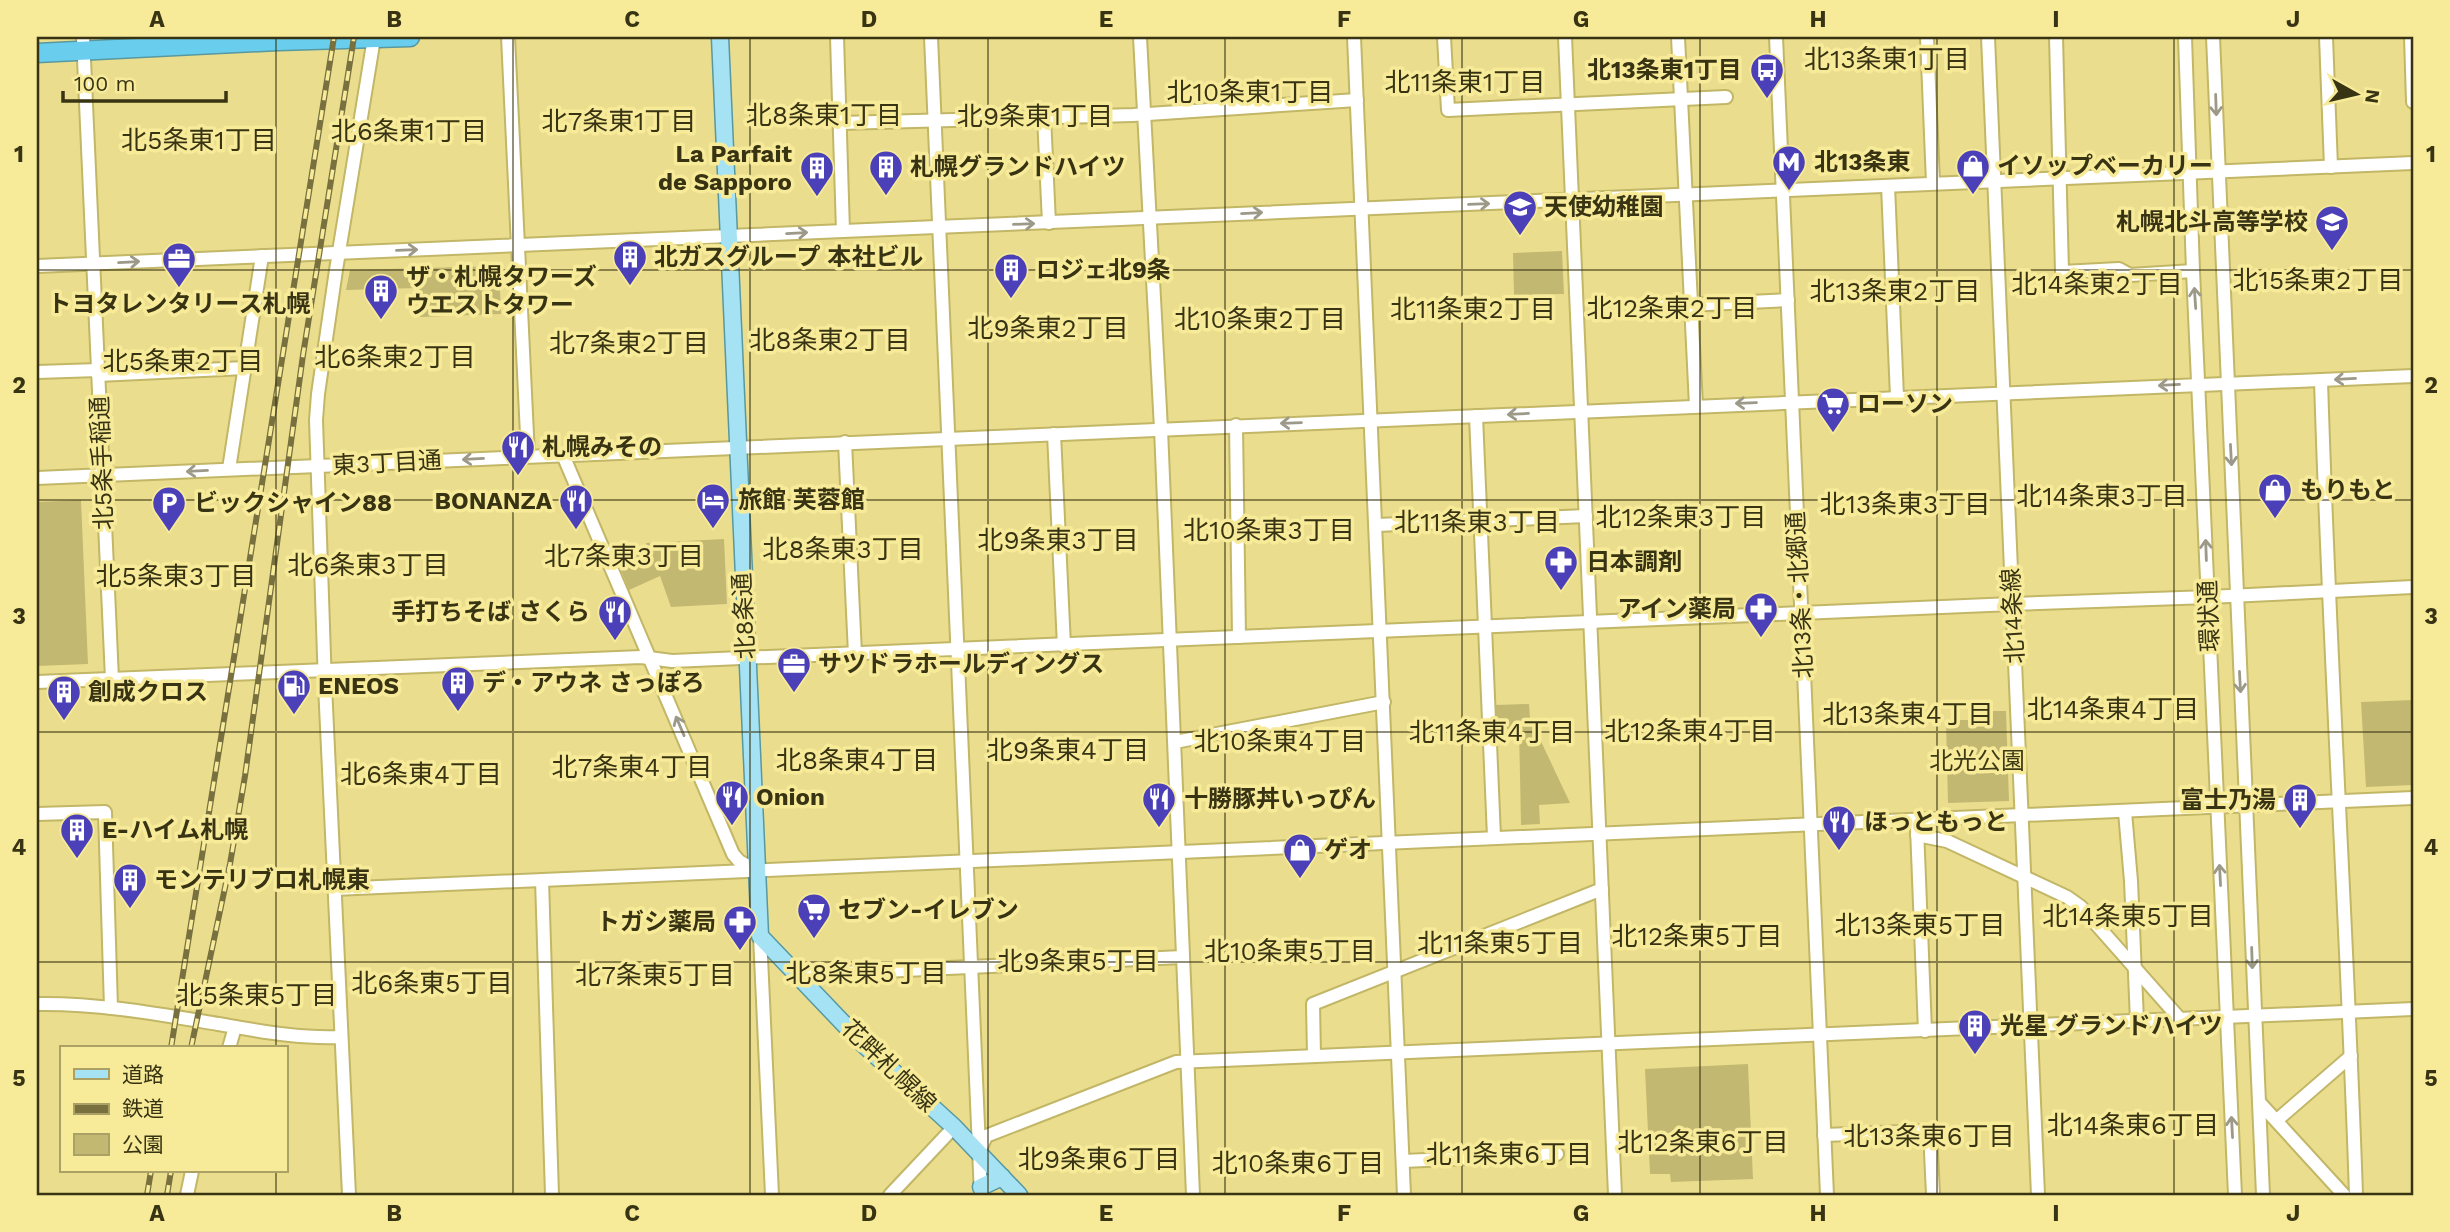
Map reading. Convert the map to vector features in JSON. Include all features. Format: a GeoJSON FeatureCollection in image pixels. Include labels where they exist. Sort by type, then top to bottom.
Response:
{"type":"FeatureCollection","features":[{"type":"Feature","properties":{"kind":"highway"},"geometry":{"type":"LineString","coordinates":[[37,53],[83,44],[410,37]]}},
{"type":"Feature","properties":{"kind":"main road","name":"北8条通"},"geometry":{"type":"LineString","coordinates":[[720,37],[760,936]]}},
{"type":"Feature","properties":{"kind":"main road","name":"花畔札幌線"},"geometry":{"type":"LineString","coordinates":[[760,936],[863,1044],[954,1127],[1019,1195]]}},
{"type":"Feature","properties":{"kind":"main road"},"geometry":{"type":"LineString","coordinates":[[981,1191],[1002,1177]]}},
{"type":"Feature","properties":{"kind":"street"},"geometry":{"type":"LineString","coordinates":[[509,37],[528,456]]}},
{"type":"Feature","properties":{"kind":"street"},"geometry":{"type":"LineString","coordinates":[[837,37],[843,231]]}},
{"type":"Feature","properties":{"kind":"street"},"geometry":{"type":"LineString","coordinates":[[931,37],[981,1191]]}},
{"type":"Feature","properties":{"kind":"street"},"geometry":{"type":"LineString","coordinates":[[1140,37],[1161,429],[1193,1195]]}},
{"type":"Feature","properties":{"kind":"street"},"geometry":{"type":"LineString","coordinates":[[1354,37],[1404,1195]]}},
{"type":"Feature","properties":{"kind":"street"},"geometry":{"type":"LineString","coordinates":[[1444,37],[1448,110],[1726,97]]}},
{"type":"Feature","properties":{"kind":"street"},"geometry":{"type":"LineString","coordinates":[[1565,37],[1615,1195]]}},
{"type":"Feature","properties":{"kind":"street"},"geometry":{"type":"LineString","coordinates":[[1678,37],[1696,406]]}},
{"type":"Feature","properties":{"kind":"street","name":"北13条・北郷通"},"geometry":{"type":"LineString","coordinates":[[1776,37],[1827,1195]]}},
{"type":"Feature","properties":{"kind":"street"},"geometry":{"type":"LineString","coordinates":[[1927,37],[1933,183]]}},
{"type":"Feature","properties":{"kind":"street","name":"北14条線"},"geometry":{"type":"LineString","coordinates":[[1988,37],[2038,1195]]}},
{"type":"Feature","properties":{"kind":"street"},"geometry":{"type":"LineString","coordinates":[[2056,37],[2062,272],[2119,269],[2130,275],[2193,271]]}},
{"type":"Feature","properties":{"kind":"street","name":"環状通"},"geometry":{"type":"LineString","coordinates":[[2185,37],[2193,271],[2235,1195]]}},
{"type":"Feature","properties":{"kind":"street","name":"環状通"},"geometry":{"type":"LineString","coordinates":[[2213,37],[2263,1195]]}},
{"type":"Feature","properties":{"kind":"street"},"geometry":{"type":"LineString","coordinates":[[2326,37],[2331,167]]}},
{"type":"Feature","properties":{"kind":"street"},"geometry":{"type":"LineString","coordinates":[[2411,37],[2413,102]]}},
{"type":"Feature","properties":{"kind":"street"},"geometry":{"type":"LineString","coordinates":[[349,1195],[324,670],[317,466],[318,394],[374,38]]}},
{"type":"Feature","properties":{"kind":"street","name":"北5条手稲通"},"geometry":{"type":"LineString","coordinates":[[83,44],[111,678]]}},
{"type":"Feature","properties":{"kind":"street"},"geometry":{"type":"LineString","coordinates":[[840,123],[1133,115],[1357,100]]}},
{"type":"Feature","properties":{"kind":"street"},"geometry":{"type":"LineString","coordinates":[[1044,116],[1049,223]]}},
{"type":"Feature","properties":{"kind":"street"},"geometry":{"type":"LineString","coordinates":[[37,266],[2413,163]]}},
{"type":"Feature","properties":{"kind":"street"},"geometry":{"type":"LineString","coordinates":[[1888,186],[1897,397]]}},
{"type":"Feature","properties":{"kind":"street"},"geometry":{"type":"LineString","coordinates":[[229,469],[262,256]]}},
{"type":"Feature","properties":{"kind":"street"},"geometry":{"type":"LineString","coordinates":[[1646,307],[1788,300]]}},
{"type":"Feature","properties":{"kind":"street"},"geometry":{"type":"LineString","coordinates":[[37,372],[245,368]]}},
{"type":"Feature","properties":{"kind":"street","name":"東3丁目通"},"geometry":{"type":"LineString","coordinates":[[37,478],[2413,376]]}},
{"type":"Feature","properties":{"kind":"street"},"geometry":{"type":"LineString","coordinates":[[2321,380],[2356,1195]]}},
{"type":"Feature","properties":{"kind":"street"},"geometry":{"type":"LineString","coordinates":[[1476,416],[1494,837]]}},
{"type":"Feature","properties":{"kind":"street"},"geometry":{"type":"LineString","coordinates":[[1236,425],[1239,637]]}},
{"type":"Feature","properties":{"kind":"street"},"geometry":{"type":"LineString","coordinates":[[1054,434],[1064,646]]}},
{"type":"Feature","properties":{"kind":"street"},"geometry":{"type":"LineString","coordinates":[[845,442],[855,654]]}},
{"type":"Feature","properties":{"kind":"street"},"geometry":{"type":"LineString","coordinates":[[563,455],[733,853],[739,861],[756,870]]}},
{"type":"Feature","properties":{"kind":"street"},"geometry":{"type":"LineString","coordinates":[[1377,525],[1586,516]]}},
{"type":"Feature","properties":{"kind":"street"},"geometry":{"type":"LineString","coordinates":[[37,682],[533,660],[641,657],[672,661],[1064,646],[2413,587]]}},
{"type":"Feature","properties":{"kind":"street"},"geometry":{"type":"LineString","coordinates":[[1175,743],[1384,702]]}},
{"type":"Feature","properties":{"kind":"street"},"geometry":{"type":"LineString","coordinates":[[334,889],[2413,798]]}},
{"type":"Feature","properties":{"kind":"street"},"geometry":{"type":"LineString","coordinates":[[37,814],[105,812],[111,1008]]}},
{"type":"Feature","properties":{"kind":"street"},"geometry":{"type":"LineString","coordinates":[[2125,812],[2137,1021]]}},
{"type":"Feature","properties":{"kind":"street"},"geometry":{"type":"LineString","coordinates":[[1916,820],[1925,1031]]}},
{"type":"Feature","properties":{"kind":"street"},"geometry":{"type":"LineString","coordinates":[[1917,835],[1947,841],[2067,897],[2081,907],[2180,1019]]}},
{"type":"Feature","properties":{"kind":"street"},"geometry":{"type":"LineString","coordinates":[[542,880],[552,1195]]}},
{"type":"Feature","properties":{"kind":"street"},"geometry":{"type":"LineString","coordinates":[[1314,1056],[1313,1004],[1602,889]]}},
{"type":"Feature","properties":{"kind":"street","name":"北8条通"},"geometry":{"type":"LineString","coordinates":[[760,936],[772,1195]]}},
{"type":"Feature","properties":{"kind":"street"},"geometry":{"type":"LineString","coordinates":[[799,975],[1182,957]]}},
{"type":"Feature","properties":{"kind":"street"},"geometry":{"type":"LineString","coordinates":[[37,1003],[70,1003],[111,1008],[270,1034],[341,1037]]}},
{"type":"Feature","properties":{"kind":"street"},"geometry":{"type":"LineString","coordinates":[[979,1152],[986,1136],[1176,1062],[2413,1009]]}},
{"type":"Feature","properties":{"kind":"street"},"geometry":{"type":"LineString","coordinates":[[230,1046],[235,1027]]}},
{"type":"Feature","properties":{"kind":"street"},"geometry":{"type":"LineString","coordinates":[[2277,1120],[2351,1056]]}},
{"type":"Feature","properties":{"kind":"street"},"geometry":{"type":"LineString","coordinates":[[2259,1102],[2344,1195]]}},
{"type":"Feature","properties":{"kind":"street"},"geometry":{"type":"LineString","coordinates":[[890,1195],[954,1127]]}},
{"type":"Feature","properties":{"kind":"street"},"geometry":{"type":"LineString","coordinates":[[1824,1135],[1930,1131],[1933,1195]]}},
{"type":"Feature","properties":{"kind":"street"},"geometry":{"type":"LineString","coordinates":[[1403,1161],[1557,1154]]}},
{"type":"Feature","properties":{"kind":"street"},"geometry":{"type":"LineString","coordinates":[[187,1195],[192,1172]]}},
{"type":"Feature","properties":{"kind":"green space"},"geometry":{"type":"Polygon","coordinates":[[[1562,251],[1564,294],[1514,295],[1513,253],[1562,251]]]}},
{"type":"Feature","properties":{"kind":"green space"},"geometry":{"type":"Polygon","coordinates":[[[499,266],[501,314],[420,317],[419,288],[346,290],[350,270],[499,266]]]}},
{"type":"Feature","properties":{"kind":"green space"},"geometry":{"type":"Polygon","coordinates":[[[81,500],[88,664],[37,666],[37,502],[81,500]]]}},
{"type":"Feature","properties":{"kind":"green space"},"geometry":{"type":"Polygon","coordinates":[[[724,539],[727,604],[671,607],[660,576],[629,590],[618,563],[646,551],[646,543],[724,539]]]}},
{"type":"Feature","properties":{"kind":"green space"},"geometry":{"type":"Polygon","coordinates":[[[2413,700],[2413,785],[2366,787],[2361,702],[2413,700]]]}},
{"type":"Feature","properties":{"kind":"green space"},"geometry":{"type":"Polygon","coordinates":[[[1529,704],[1530,718],[1570,803],[1539,805],[1540,824],[1521,825],[1519,729],[1496,729],[1495,705],[1529,704]]]}},
{"type":"Feature","properties":{"kind":"green space","name":"北光公園"},"geometry":{"type":"Polygon","coordinates":[[[1974,711],[2006,711],[2009,801],[1948,803],[1946,720],[1973,720],[1974,711]]]}},
{"type":"Feature","properties":{"kind":"green space"},"geometry":{"type":"Polygon","coordinates":[[[1748,1064],[1753,1179],[1671,1182],[1670,1174],[1650,1174],[1645,1069],[1748,1064]]]}},
{"type":"Feature","properties":{"kind":"railway"},"geometry":{"type":"LineString","coordinates":[[171,1046],[334,37]]}},
{"type":"Feature","properties":{"kind":"railway"},"geometry":{"type":"LineString","coordinates":[[191,1046],[230,864],[245,776],[303,355],[354,37]]}},
{"type":"Feature","properties":{"kind":"railway"},"geometry":{"type":"LineString","coordinates":[[147,1195],[151,1172]]}},
{"type":"Feature","properties":{"kind":"railway"},"geometry":{"type":"LineString","coordinates":[[167,1195],[171,1172]]}},
{"type":"Feature","properties":{"kind":"place","name":"北13条東1丁目"},"geometry":{"type":"Point","coordinates":[1767,100]}},
{"type":"Feature","properties":{"kind":"place","name":"北13条東"},"geometry":{"type":"Point","coordinates":[1789,192]}},
{"type":"Feature","properties":{"kind":"place","name":"イソップベーカリー"},"geometry":{"type":"Point","coordinates":[1973,196]}},
{"type":"Feature","properties":{"kind":"place","name":"札幌グランドハイツ"},"geometry":{"type":"Point","coordinates":[886,197]}},
{"type":"Feature","properties":{"kind":"place","name":"La Parfait de Sapporo"},"geometry":{"type":"Point","coordinates":[817,198]}},
{"type":"Feature","properties":{"kind":"place","name":"天使幼稚園"},"geometry":{"type":"Point","coordinates":[1520,237]}},
{"type":"Feature","properties":{"kind":"place","name":"札幌北斗高等学校"},"geometry":{"type":"Point","coordinates":[2332,252]}},
{"type":"Feature","properties":{"kind":"place","name":"北ガスグループ 本社ビル"},"geometry":{"type":"Point","coordinates":[630,287]}},
{"type":"Feature","properties":{"kind":"place","name":"トヨタレンタリース札幌"},"geometry":{"type":"Point","coordinates":[179,289]}},
{"type":"Feature","properties":{"kind":"place","name":"ロジェ北9条"},"geometry":{"type":"Point","coordinates":[1011,300]}},
{"type":"Feature","properties":{"kind":"place","name":"ザ・札幌タワーズ ウエストタワー"},"geometry":{"type":"Point","coordinates":[381,321]}},
{"type":"Feature","properties":{"kind":"place","name":"ローソン"},"geometry":{"type":"Point","coordinates":[1833,434]}},
{"type":"Feature","properties":{"kind":"place","name":"札幌みその"},"geometry":{"type":"Point","coordinates":[518,477]}},
{"type":"Feature","properties":{"kind":"place","name":"もりもと"},"geometry":{"type":"Point","coordinates":[2275,520]}},
{"type":"Feature","properties":{"kind":"place","name":"旅館 芙蓉館"},"geometry":{"type":"Point","coordinates":[713,530]}},
{"type":"Feature","properties":{"kind":"place","name":"BONANZA"},"geometry":{"type":"Point","coordinates":[576,531]}},
{"type":"Feature","properties":{"kind":"place","name":"ビックシャイン88"},"geometry":{"type":"Point","coordinates":[169,533]}},
{"type":"Feature","properties":{"kind":"place","name":"日本調剤"},"geometry":{"type":"Point","coordinates":[1561,592]}},
{"type":"Feature","properties":{"kind":"place","name":"アイン薬局"},"geometry":{"type":"Point","coordinates":[1761,639]}},
{"type":"Feature","properties":{"kind":"place","name":"手打ちそば さくら"},"geometry":{"type":"Point","coordinates":[615,642]}},
{"type":"Feature","properties":{"kind":"place","name":"サツドラホールディングス"},"geometry":{"type":"Point","coordinates":[794,694]}},
{"type":"Feature","properties":{"kind":"place","name":"デ・アウネ さっぽろ"},"geometry":{"type":"Point","coordinates":[458,713]}},
{"type":"Feature","properties":{"kind":"place","name":"ENEOS"},"geometry":{"type":"Point","coordinates":[294,716]}},
{"type":"Feature","properties":{"kind":"place","name":"創成クロス"},"geometry":{"type":"Point","coordinates":[64,722]}},
{"type":"Feature","properties":{"kind":"place","name":"Onion"},"geometry":{"type":"Point","coordinates":[732,827]}},
{"type":"Feature","properties":{"kind":"place","name":"十勝豚丼いっぴん"},"geometry":{"type":"Point","coordinates":[1159,829]}},
{"type":"Feature","properties":{"kind":"place","name":"富士乃湯"},"geometry":{"type":"Point","coordinates":[2300,830]}},
{"type":"Feature","properties":{"kind":"place","name":"ほっともっと"},"geometry":{"type":"Point","coordinates":[1839,852]}},
{"type":"Feature","properties":{"kind":"place","name":"E-ハイム札幌"},"geometry":{"type":"Point","coordinates":[77,860]}},
{"type":"Feature","properties":{"kind":"place","name":"ゲオ"},"geometry":{"type":"Point","coordinates":[1300,880]}},
{"type":"Feature","properties":{"kind":"place","name":"モンテリブロ札幌東"},"geometry":{"type":"Point","coordinates":[130,910]}},
{"type":"Feature","properties":{"kind":"place","name":"セブン-イレブン"},"geometry":{"type":"Point","coordinates":[814,940]}},
{"type":"Feature","properties":{"kind":"place","name":"トガシ薬局"},"geometry":{"type":"Point","coordinates":[740,952]}},
{"type":"Feature","properties":{"kind":"place","name":"光星 グランドハイツ"},"geometry":{"type":"Point","coordinates":[1975,1056]}},
{"type":"Feature","properties":{"kind":"district","name":"北13条東1丁目"},"geometry":{"type":"Point","coordinates":[1887,59]}},
{"type":"Feature","properties":{"kind":"district","name":"北11条東1丁目"},"geometry":{"type":"Point","coordinates":[1465,82]}},
{"type":"Feature","properties":{"kind":"district","name":"北10条東1丁目"},"geometry":{"type":"Point","coordinates":[1250,92]}},
{"type":"Feature","properties":{"kind":"district","name":"北8条東1丁目"},"geometry":{"type":"Point","coordinates":[824,115]}},
{"type":"Feature","properties":{"kind":"district","name":"北9条東1丁目"},"geometry":{"type":"Point","coordinates":[1035,116]}},
{"type":"Feature","properties":{"kind":"district","name":"北7条東1丁目"},"geometry":{"type":"Point","coordinates":[619,121]}},
{"type":"Feature","properties":{"kind":"district","name":"北6条東1丁目"},"geometry":{"type":"Point","coordinates":[409,131]}},
{"type":"Feature","properties":{"kind":"district","name":"北5条東1丁目"},"geometry":{"type":"Point","coordinates":[199,140]}},
{"type":"Feature","properties":{"kind":"district","name":"北15条東2丁目"},"geometry":{"type":"Point","coordinates":[2318,280]}},
{"type":"Feature","properties":{"kind":"district","name":"北14条東2丁目"},"geometry":{"type":"Point","coordinates":[2097,284]}},
{"type":"Feature","properties":{"kind":"district","name":"北13条東2丁目"},"geometry":{"type":"Point","coordinates":[1895,291]}},
{"type":"Feature","properties":{"kind":"district","name":"北12条東2丁目"},"geometry":{"type":"Point","coordinates":[1672,308]}},
{"type":"Feature","properties":{"kind":"district","name":"北11条東2丁目"},"geometry":{"type":"Point","coordinates":[1473,309]}},
{"type":"Feature","properties":{"kind":"district","name":"北10条東2丁目"},"geometry":{"type":"Point","coordinates":[1260,319]}},
{"type":"Feature","properties":{"kind":"district","name":"北9条東2丁目"},"geometry":{"type":"Point","coordinates":[1048,328]}},
{"type":"Feature","properties":{"kind":"district","name":"北8条東2丁目"},"geometry":{"type":"Point","coordinates":[830,340]}},
{"type":"Feature","properties":{"kind":"district","name":"北7条東2丁目"},"geometry":{"type":"Point","coordinates":[629,343]}},
{"type":"Feature","properties":{"kind":"district","name":"北6条東2丁目"},"geometry":{"type":"Point","coordinates":[395,357]}},
{"type":"Feature","properties":{"kind":"district","name":"北5条東2丁目"},"geometry":{"type":"Point","coordinates":[183,361]}},
{"type":"Feature","properties":{"kind":"district","name":"北14条東3丁目"},"geometry":{"type":"Point","coordinates":[2102,496]}},
{"type":"Feature","properties":{"kind":"district","name":"北13条東3丁目"},"geometry":{"type":"Point","coordinates":[1905,504]}},
{"type":"Feature","properties":{"kind":"district","name":"北12条東3丁目"},"geometry":{"type":"Point","coordinates":[1681,517]}},
{"type":"Feature","properties":{"kind":"district","name":"北11条東3丁目"},"geometry":{"type":"Point","coordinates":[1477,522]}},
{"type":"Feature","properties":{"kind":"district","name":"北10条東3丁目"},"geometry":{"type":"Point","coordinates":[1269,530]}},
{"type":"Feature","properties":{"kind":"district","name":"北9条東3丁目"},"geometry":{"type":"Point","coordinates":[1058,540]}},
{"type":"Feature","properties":{"kind":"district","name":"北8条東3丁目"},"geometry":{"type":"Point","coordinates":[843,549]}},
{"type":"Feature","properties":{"kind":"district","name":"北7条東3丁目"},"geometry":{"type":"Point","coordinates":[624,556]}},
{"type":"Feature","properties":{"kind":"district","name":"北6条東3丁目"},"geometry":{"type":"Point","coordinates":[368,565]}},
{"type":"Feature","properties":{"kind":"district","name":"北5条東3丁目"},"geometry":{"type":"Point","coordinates":[176,576]}},
{"type":"Feature","properties":{"kind":"district","name":"北14条東4丁目"},"geometry":{"type":"Point","coordinates":[2113,709]}},
{"type":"Feature","properties":{"kind":"district","name":"北13条東4丁目"},"geometry":{"type":"Point","coordinates":[1908,714]}},
{"type":"Feature","properties":{"kind":"district","name":"北12条東4丁目"},"geometry":{"type":"Point","coordinates":[1690,731]}},
{"type":"Feature","properties":{"kind":"district","name":"北11条東4丁目"},"geometry":{"type":"Point","coordinates":[1492,732]}},
{"type":"Feature","properties":{"kind":"district","name":"北10条東4丁目"},"geometry":{"type":"Point","coordinates":[1280,741]}},
{"type":"Feature","properties":{"kind":"district","name":"北9条東4丁目"},"geometry":{"type":"Point","coordinates":[1068,750]}},
{"type":"Feature","properties":{"kind":"district","name":"北8条東4丁目"},"geometry":{"type":"Point","coordinates":[857,760]}},
{"type":"Feature","properties":{"kind":"district","name":"北7条東4丁目"},"geometry":{"type":"Point","coordinates":[632,767]}},
{"type":"Feature","properties":{"kind":"district","name":"北6条東4丁目"},"geometry":{"type":"Point","coordinates":[421,774]}},
{"type":"Feature","properties":{"kind":"district","name":"北14条東5丁目"},"geometry":{"type":"Point","coordinates":[2128,916]}},
{"type":"Feature","properties":{"kind":"district","name":"北13条東5丁目"},"geometry":{"type":"Point","coordinates":[1920,925]}},
{"type":"Feature","properties":{"kind":"district","name":"北12条東5丁目"},"geometry":{"type":"Point","coordinates":[1697,936]}},
{"type":"Feature","properties":{"kind":"district","name":"北11条東5丁目"},"geometry":{"type":"Point","coordinates":[1500,943]}},
{"type":"Feature","properties":{"kind":"district","name":"北10条東5丁目"},"geometry":{"type":"Point","coordinates":[1290,951]}},
{"type":"Feature","properties":{"kind":"district","name":"北9条東5丁目"},"geometry":{"type":"Point","coordinates":[1078,961]}},
{"type":"Feature","properties":{"kind":"district","name":"北8条東5丁目"},"geometry":{"type":"Point","coordinates":[866,973]}},
{"type":"Feature","properties":{"kind":"district","name":"北7条東5丁目"},"geometry":{"type":"Point","coordinates":[655,975]}},
{"type":"Feature","properties":{"kind":"district","name":"北6条東5丁目"},"geometry":{"type":"Point","coordinates":[432,983]}},
{"type":"Feature","properties":{"kind":"district","name":"北5条東5丁目"},"geometry":{"type":"Point","coordinates":[257,995]}},
{"type":"Feature","properties":{"kind":"district","name":"北14条東6丁目"},"geometry":{"type":"Point","coordinates":[2133,1125]}},
{"type":"Feature","properties":{"kind":"district","name":"北13条東6丁目"},"geometry":{"type":"Point","coordinates":[1929,1136]}},
{"type":"Feature","properties":{"kind":"district","name":"北12条東6丁目"},"geometry":{"type":"Point","coordinates":[1703,1142]}},
{"type":"Feature","properties":{"kind":"district","name":"北11条東6丁目"},"geometry":{"type":"Point","coordinates":[1509,1154]}},
{"type":"Feature","properties":{"kind":"district","name":"北9条東6丁目"},"geometry":{"type":"Point","coordinates":[1099,1159]}},
{"type":"Feature","properties":{"kind":"district","name":"北10条東6丁目"},"geometry":{"type":"Point","coordinates":[1298,1163]}}]}
